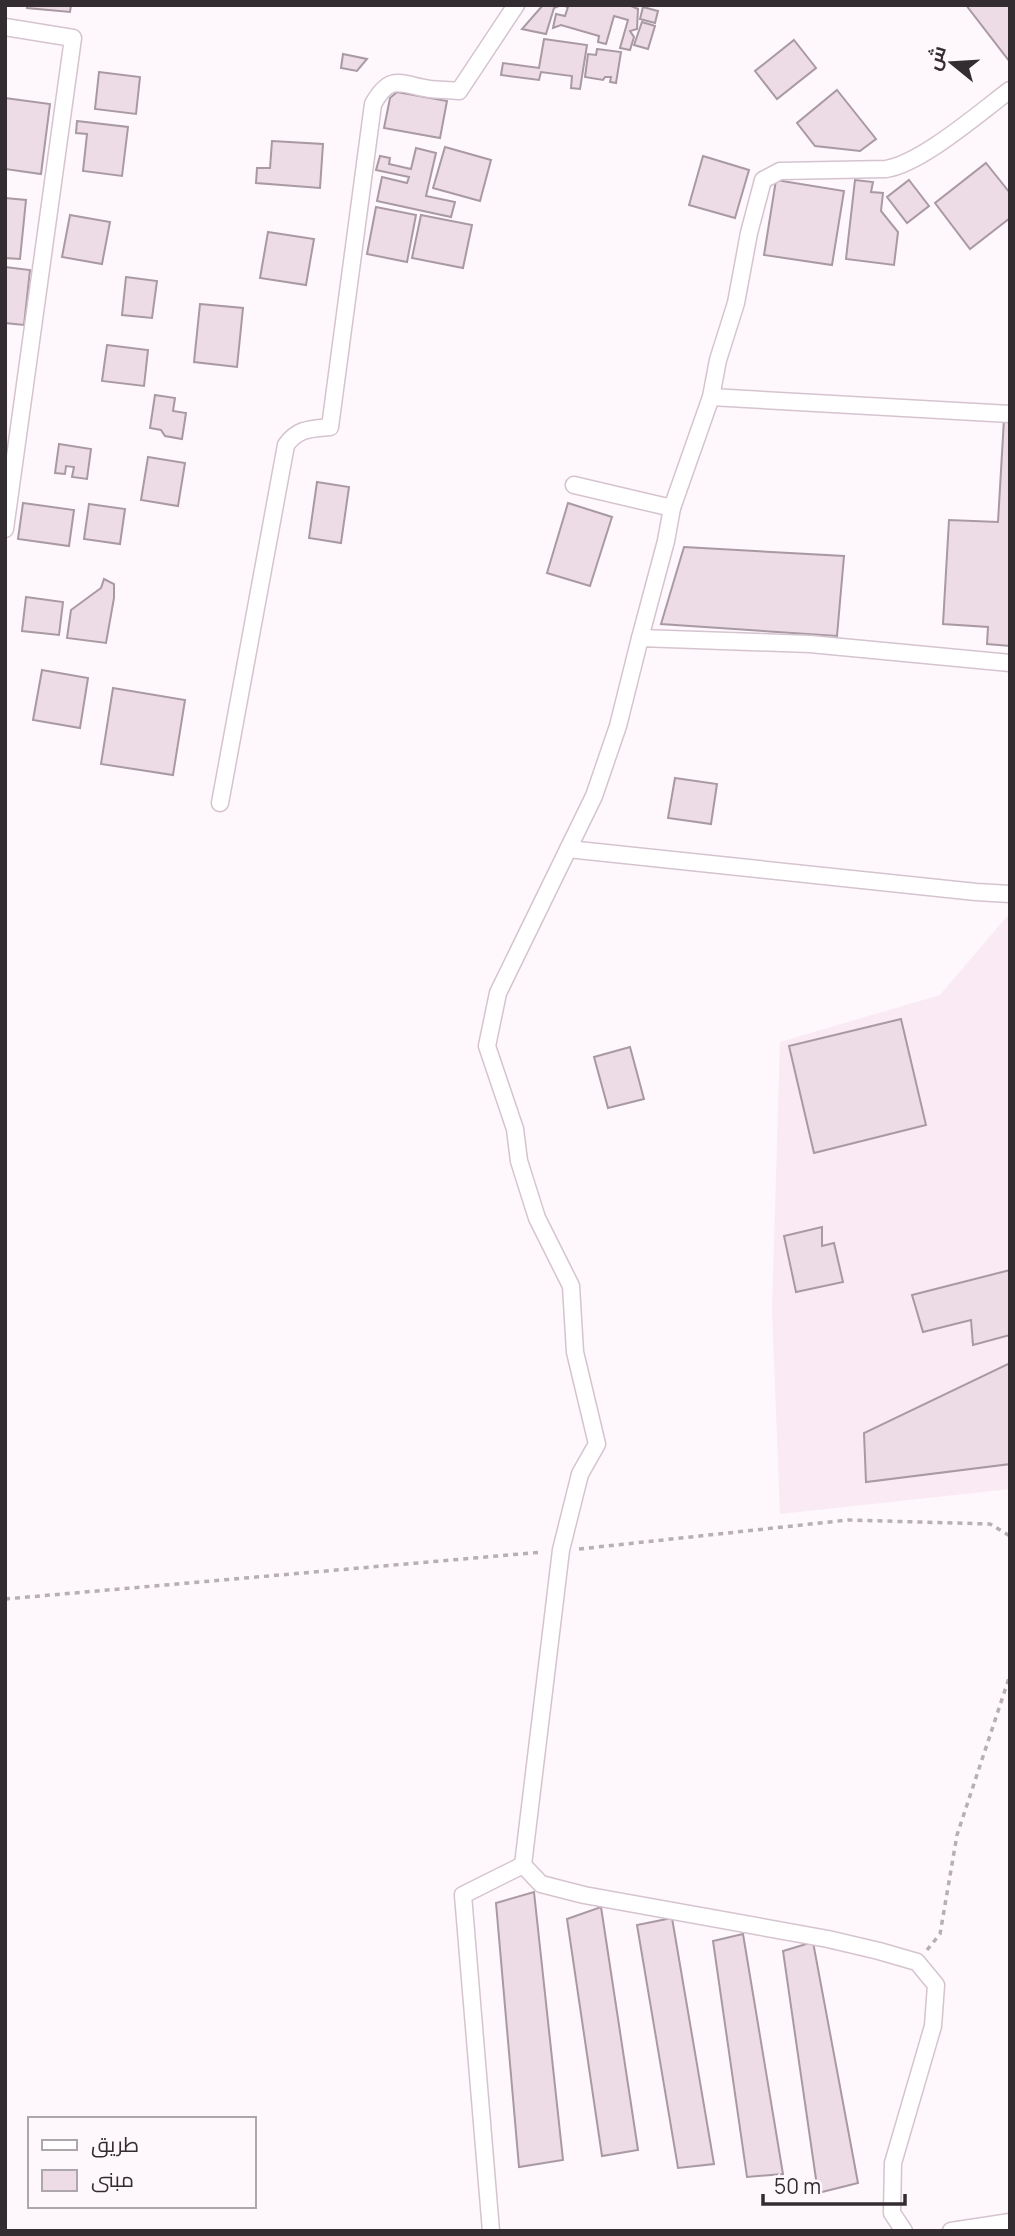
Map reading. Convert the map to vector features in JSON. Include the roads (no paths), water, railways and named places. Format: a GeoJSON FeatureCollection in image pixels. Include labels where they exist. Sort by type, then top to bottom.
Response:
{"type":"FeatureCollection","features":[{"type":"Feature","properties":{"kind":"street"},"geometry":{"type":"LineString","coordinates":[[220,803],[286,444],[293,435],[302,430],[330,427],[373,104],[387,84],[398,81],[430,89],[458,91],[516,5]]}},
{"type":"Feature","properties":{"kind":"street"},"geometry":{"type":"LineString","coordinates":[[5,27],[73,38],[5,529]]}},
{"type":"Feature","properties":{"kind":"street"},"geometry":{"type":"LineString","coordinates":[[523,1865],[561,1550],[580,1474],[597,1444],[575,1352],[571,1286],[537,1218],[519,1161],[515,1129],[487,1046],[498,993],[594,796],[618,726],[666,541],[672,508],[711,397],[718,360],[736,303],[749,233],[763,180],[780,171],[899,167],[926,151],[1010,90]]}},
{"type":"Feature","properties":{"kind":"street"},"geometry":{"type":"LineString","coordinates":[[711,397],[1010,414]]}},
{"type":"Feature","properties":{"kind":"street"},"geometry":{"type":"LineString","coordinates":[[574,485],[672,508]]}},
{"type":"Feature","properties":{"kind":"street"},"geometry":{"type":"LineString","coordinates":[[640,638],[810,644],[1010,663]]}},
{"type":"Feature","properties":{"kind":"street"},"geometry":{"type":"LineString","coordinates":[[568,849],[1010,894]]}},
{"type":"Feature","properties":{"kind":"street"},"geometry":{"type":"LineString","coordinates":[[523,1865],[541,1884],[584,1895],[828,1939],[917,1962],[936,1985],[933,2026],[893,2164],[891,2213],[904,2231]]}},
{"type":"Feature","properties":{"kind":"street"},"geometry":{"type":"LineString","coordinates":[[491,2231],[463,1895],[523,1865]]}},
{"type":"Feature","properties":{"kind":"street"},"geometry":{"type":"LineString","coordinates":[[951,2231],[992,2228],[1010,2222]]}}]}
